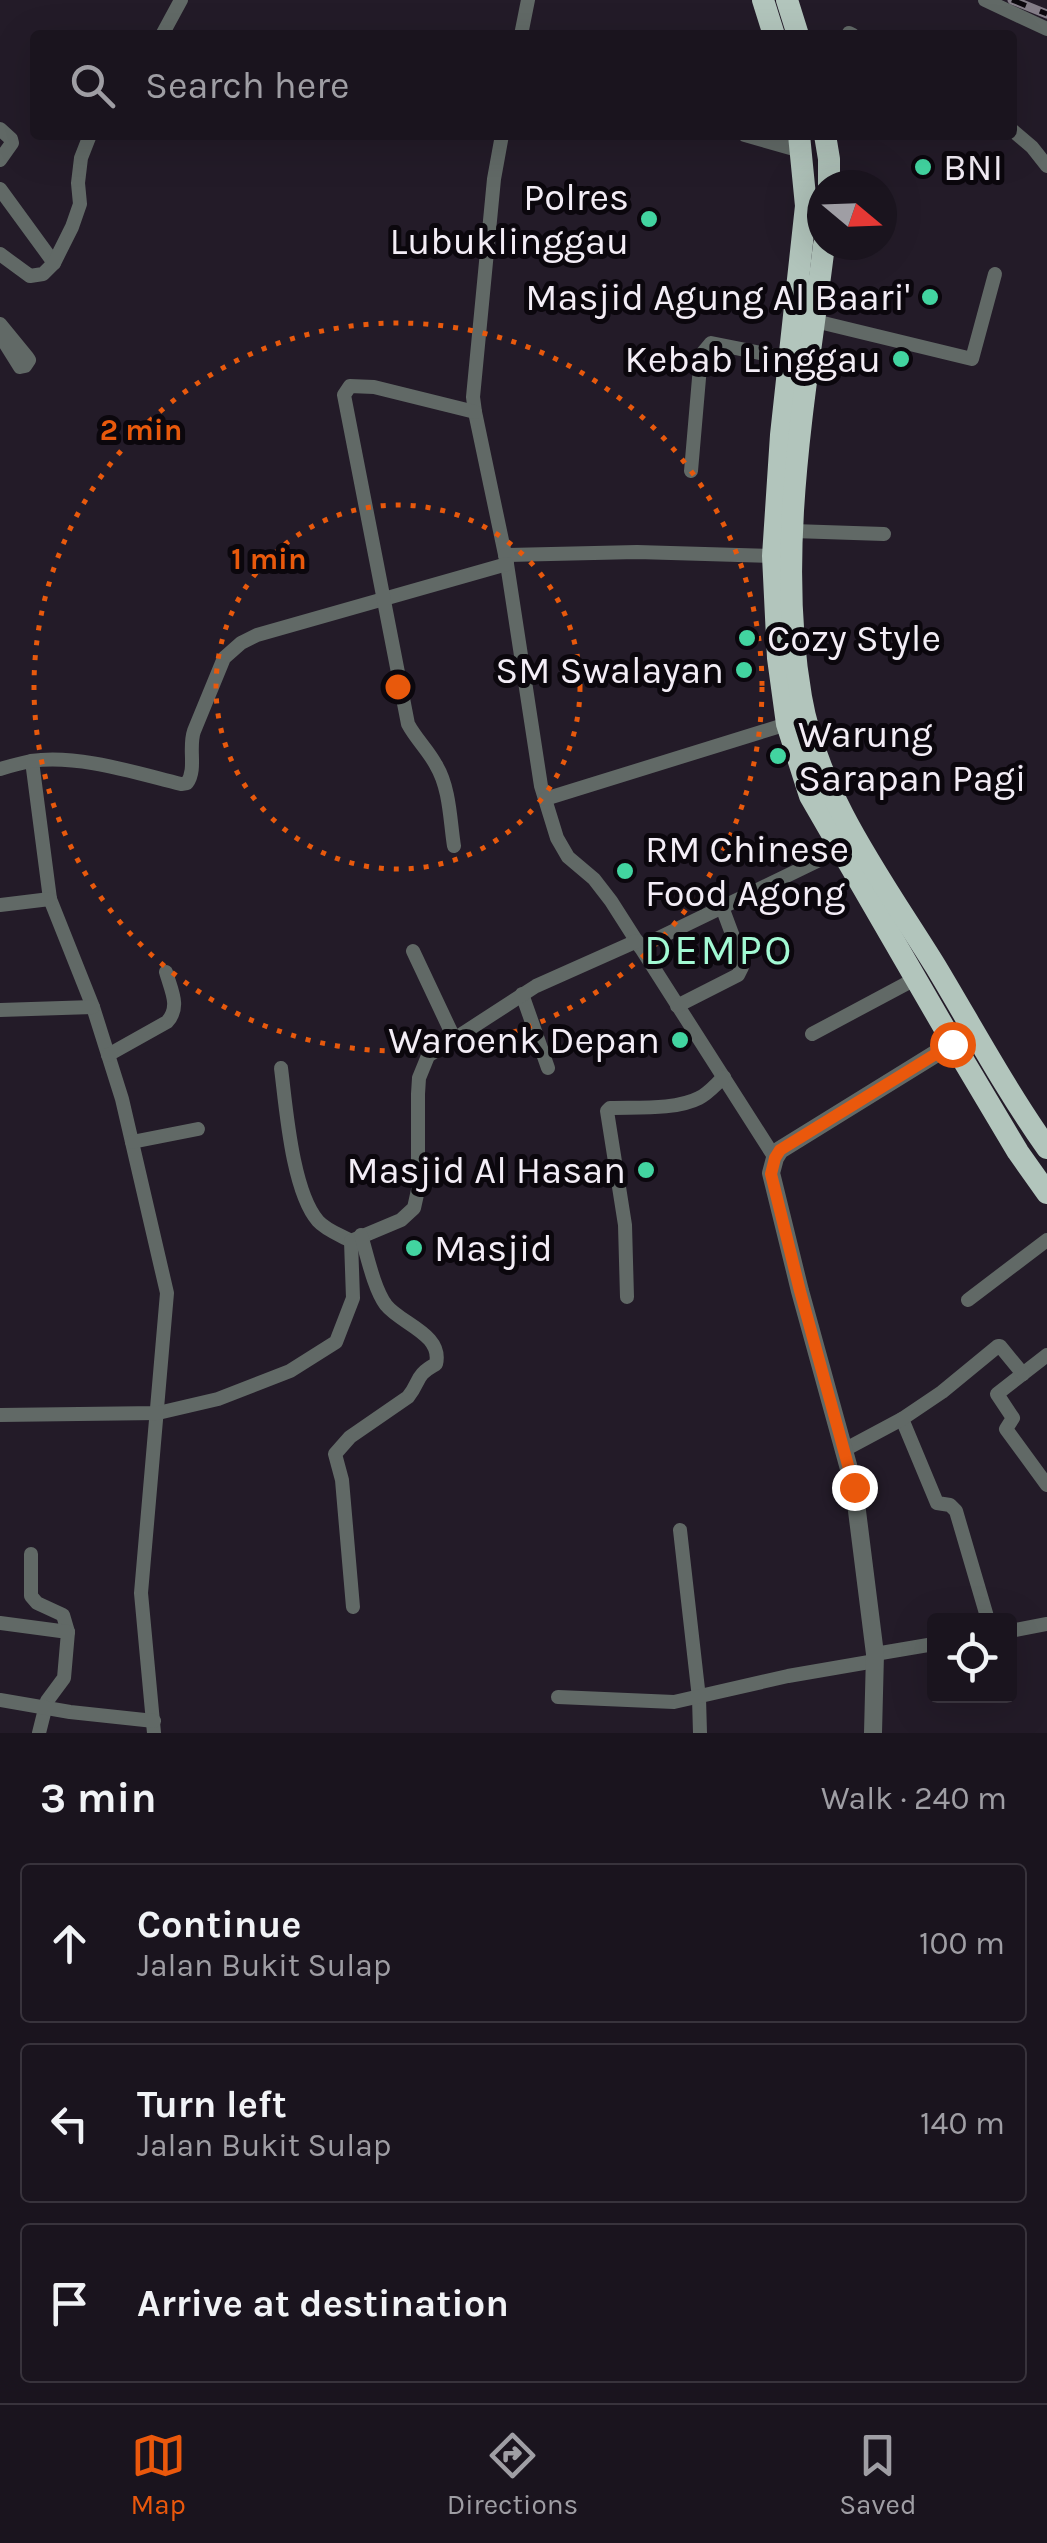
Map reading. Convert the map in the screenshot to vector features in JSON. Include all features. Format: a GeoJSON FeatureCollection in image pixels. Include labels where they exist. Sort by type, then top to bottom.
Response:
{"type":"FeatureCollection","features":[{"type":"Feature","properties":{"kind":"highway"},"geometry":{"type":"LineString","coordinates":[[763,0],[772,30]]}},
{"type":"Feature","properties":{"kind":"highway"},"geometry":{"type":"LineString","coordinates":[[784,1],[796,30]]}},
{"type":"Feature","properties":{"kind":"highway"},"geometry":{"type":"LineString","coordinates":[[826,140],[829,170]]}},
{"type":"Feature","properties":{"kind":"highway"},"geometry":{"type":"LineString","coordinates":[[800,143],[807,171]]}},
{"type":"Feature","properties":{"kind":"highway"},"geometry":{"type":"LineString","coordinates":[[807,204],[781,435],[773,556],[787,657],[811,739],[858,840],[1047,1148]]}},
{"type":"Feature","properties":{"kind":"highway"},"geometry":{"type":"LineString","coordinates":[[822,260],[798,434],[787,657],[788,724],[810,796],[952,1044],[1047,1193]]}},
{"type":"Feature","properties":{"kind":"highway"},"geometry":{"type":"LineString","coordinates":[[952,1044],[975,1032]]}},
{"type":"Feature","properties":{"kind":"street"},"geometry":{"type":"LineString","coordinates":[[165,30],[182,0]]}},
{"type":"Feature","properties":{"kind":"street"},"geometry":{"type":"LineString","coordinates":[[521,30],[528,0]]}},
{"type":"Feature","properties":{"kind":"street"},"geometry":{"type":"LineString","coordinates":[[985,0],[1047,29]]}},
{"type":"Feature","properties":{"kind":"street"},"geometry":{"type":"LineString","coordinates":[[0,129],[12,144],[0,160]]}},
{"type":"Feature","properties":{"kind":"street"},"geometry":{"type":"LineString","coordinates":[[1017,134],[1047,166]]}},
{"type":"Feature","properties":{"kind":"street"},"geometry":{"type":"LineString","coordinates":[[0,254],[30,276],[44,274],[54,264],[80,204],[81,158],[88,140]]}},
{"type":"Feature","properties":{"kind":"street"},"geometry":{"type":"LineString","coordinates":[[501,140],[474,397],[506,560],[541,786],[557,838],[568,856],[594,879],[775,1158]]}},
{"type":"Feature","properties":{"kind":"street"},"geometry":{"type":"LineString","coordinates":[[0,189],[54,264]]}},
{"type":"Feature","properties":{"kind":"street"},"geometry":{"type":"LineString","coordinates":[[815,321],[972,359],[994,274]]}},
{"type":"Feature","properties":{"kind":"street"},"geometry":{"type":"LineString","coordinates":[[0,324],[28,357],[25,366],[20,366],[0,335]]}},
{"type":"Feature","properties":{"kind":"street"},"geometry":{"type":"LineString","coordinates":[[691,471],[701,354],[705,348],[711,343],[790,359]]}},
{"type":"Feature","properties":{"kind":"street"},"geometry":{"type":"LineString","coordinates":[[454,846],[437,765],[408,724],[344,396],[346,389],[355,385],[374,387],[475,412]]}},
{"type":"Feature","properties":{"kind":"street"},"geometry":{"type":"LineString","coordinates":[[793,531],[884,534]]}},
{"type":"Feature","properties":{"kind":"street"},"geometry":{"type":"LineString","coordinates":[[0,769],[32,761],[64,760],[187,783],[192,774],[191,741],[224,658],[232,650],[257,635],[506,560],[637,552],[773,556]]}},
{"type":"Feature","properties":{"kind":"street"},"geometry":{"type":"LineString","coordinates":[[545,799],[788,724]]}},
{"type":"Feature","properties":{"kind":"street"},"geometry":{"type":"LineString","coordinates":[[0,1700],[154,1727],[140,1594],[167,1293],[122,1099],[93,1007],[50,899],[32,761]]}},
{"type":"Feature","properties":{"kind":"street"},"geometry":{"type":"LineString","coordinates":[[281,1068],[304,1196],[322,1226],[360,1237],[400,1220],[414,1208],[418,1190],[419,1078],[428,1056],[522,994],[722,907],[840,850]]}},
{"type":"Feature","properties":{"kind":"street"},"geometry":{"type":"LineString","coordinates":[[0,905],[50,899]]}},
{"type":"Feature","properties":{"kind":"street"},"geometry":{"type":"LineString","coordinates":[[677,1006],[738,975],[742,967],[722,907]]}},
{"type":"Feature","properties":{"kind":"street"},"geometry":{"type":"LineString","coordinates":[[412,951],[454,1038]]}},
{"type":"Feature","properties":{"kind":"street"},"geometry":{"type":"LineString","coordinates":[[108,1054],[173,1016],[176,1005],[166,972]]}},
{"type":"Feature","properties":{"kind":"street"},"geometry":{"type":"LineString","coordinates":[[812,1034],[915,980]]}},
{"type":"Feature","properties":{"kind":"street"},"geometry":{"type":"LineString","coordinates":[[522,994],[548,1068]]}},
{"type":"Feature","properties":{"kind":"street"},"geometry":{"type":"LineString","coordinates":[[0,1010],[93,1007]]}},
{"type":"Feature","properties":{"kind":"street"},"geometry":{"type":"LineString","coordinates":[[873,1733],[875,1657],[854,1487],[771,1174],[780,1150],[952,1044]]}},
{"type":"Feature","properties":{"kind":"street"},"geometry":{"type":"LineString","coordinates":[[627,1297],[626,1225],[607,1111],[686,1103],[702,1097],[724,1078]]}},
{"type":"Feature","properties":{"kind":"street"},"geometry":{"type":"LineString","coordinates":[[132,1142],[198,1129]]}},
{"type":"Feature","properties":{"kind":"street"},"geometry":{"type":"LineString","coordinates":[[0,1415],[158,1413],[218,1400],[290,1371],[336,1342],[353,1298],[360,1237]]}},
{"type":"Feature","properties":{"kind":"street"},"geometry":{"type":"LineString","coordinates":[[353,1607],[342,1480],[335,1454],[350,1438],[408,1397],[416,1378],[436,1364],[438,1356],[429,1338],[385,1303],[360,1237]]}},
{"type":"Feature","properties":{"kind":"street"},"geometry":{"type":"LineString","coordinates":[[968,1300],[1047,1240]]}},
{"type":"Feature","properties":{"kind":"street"},"geometry":{"type":"LineString","coordinates":[[844,1450],[942,1392],[998,1346],[1023,1374]]}},
{"type":"Feature","properties":{"kind":"street"},"geometry":{"type":"LineString","coordinates":[[1047,1355],[997,1396],[1013,1418],[1006,1429],[1047,1485]]}},
{"type":"Feature","properties":{"kind":"street"},"geometry":{"type":"LineString","coordinates":[[902,1419],[937,1503],[950,1505],[956,1511],[986,1613]]}},
{"type":"Feature","properties":{"kind":"street"},"geometry":{"type":"LineString","coordinates":[[680,1530],[700,1733]]}},
{"type":"Feature","properties":{"kind":"street"},"geometry":{"type":"LineString","coordinates":[[31,1554],[31,1596],[63,1615],[68,1632],[64,1678],[49,1696],[39,1733]]}},
{"type":"Feature","properties":{"kind":"street"},"geometry":{"type":"LineString","coordinates":[[0,1623],[68,1632]]}},
{"type":"Feature","properties":{"kind":"street"},"geometry":{"type":"LineString","coordinates":[[1017,1629],[1047,1624]]}},
{"type":"Feature","properties":{"kind":"street"},"geometry":{"type":"LineString","coordinates":[[558,1697],[674,1702],[927,1646]]}},
{"type":"Feature","properties":{"kind":"railway"},"geometry":{"type":"LineString","coordinates":[[1012,0],[1047,14]]}},
{"type":"Feature","properties":{"kind":"place","name":"BNI"},"geometry":{"type":"Point","coordinates":[923,167]}},
{"type":"Feature","properties":{"kind":"place","name":"Polres Lubuklinggau"},"geometry":{"type":"Point","coordinates":[649,219]}},
{"type":"Feature","properties":{"kind":"place","name":"Masjid Agung Al Baari'"},"geometry":{"type":"Point","coordinates":[930,297]}},
{"type":"Feature","properties":{"kind":"place","name":"Kebab Linggau"},"geometry":{"type":"Point","coordinates":[901,359]}},
{"type":"Feature","properties":{"kind":"place","name":"Cozy Style"},"geometry":{"type":"Point","coordinates":[747,638]}},
{"type":"Feature","properties":{"kind":"place","name":"SM Swalayan"},"geometry":{"type":"Point","coordinates":[744,670]}},
{"type":"Feature","properties":{"kind":"place","name":"Warung Sarapan Pagi"},"geometry":{"type":"Point","coordinates":[778,756]}},
{"type":"Feature","properties":{"kind":"place","name":"RM Chinese Food Agong"},"geometry":{"type":"Point","coordinates":[625,871]}},
{"type":"Feature","properties":{"kind":"place","name":"Waroenk Depan"},"geometry":{"type":"Point","coordinates":[680,1040]}},
{"type":"Feature","properties":{"kind":"place","name":"Masjid Al Hasan"},"geometry":{"type":"Point","coordinates":[646,1170]}},
{"type":"Feature","properties":{"kind":"place","name":"Masjid"},"geometry":{"type":"Point","coordinates":[414,1248]}},
{"type":"Feature","properties":{"kind":"district","name":"DEMPO"},"geometry":{"type":"Point","coordinates":[719,949]}},
{"type":"Feature","properties":{"kind":"route"},"geometry":{"type":"LineString","coordinates":[[854,1487],[771,1174],[780,1150],[952,1044]]}}]}
